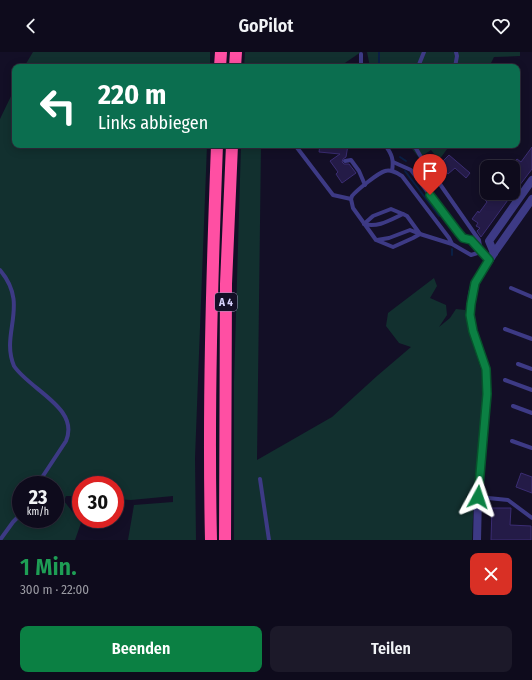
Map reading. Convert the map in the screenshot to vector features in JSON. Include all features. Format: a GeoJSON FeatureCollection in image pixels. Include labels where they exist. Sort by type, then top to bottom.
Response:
{"type":"FeatureCollection","features":[{"type":"Feature","properties":{"kind":"highway"},"geometry":{"type":"LineString","coordinates":[[220,64],[221,52]]}},
{"type":"Feature","properties":{"kind":"highway"},"geometry":{"type":"LineString","coordinates":[[235,64],[236,52]]}},
{"type":"Feature","properties":{"kind":"highway","name":"A 4"},"geometry":{"type":"LineString","coordinates":[[211,540],[210,460],[212,281],[217,148]]}},
{"type":"Feature","properties":{"kind":"highway","name":"A 4"},"geometry":{"type":"LineString","coordinates":[[225,540],[226,284],[232,148]]}},
{"type":"Feature","properties":{"kind":"street"},"geometry":{"type":"LineString","coordinates":[[492,257],[489,241],[532,180]]}},
{"type":"Feature","properties":{"kind":"street"},"geometry":{"type":"LineString","coordinates":[[477,540],[478,497],[487,394],[486,369],[473,331],[470,315],[471,304],[475,283],[532,199]]}},
{"type":"Feature","properties":{"kind":"lane"},"geometry":{"type":"LineString","coordinates":[[419,64],[424,52]]}},
{"type":"Feature","properties":{"kind":"lane"},"geometry":{"type":"LineString","coordinates":[[456,52],[456,64]]}},
{"type":"Feature","properties":{"kind":"lane"},"geometry":{"type":"LineString","coordinates":[[361,54],[361,64]]}},
{"type":"Feature","properties":{"kind":"lane"},"geometry":{"type":"LineString","coordinates":[[297,148],[333,195],[351,199]]}},
{"type":"Feature","properties":{"kind":"lane"},"geometry":{"type":"LineString","coordinates":[[387,148],[391,153],[393,162],[392,171]]}},
{"type":"Feature","properties":{"kind":"lane"},"geometry":{"type":"LineString","coordinates":[[416,148],[479,240],[481,252]]}},
{"type":"Feature","properties":{"kind":"lane"},"geometry":{"type":"LineString","coordinates":[[345,161],[351,160],[366,184]]}},
{"type":"Feature","properties":{"kind":"lane"},"geometry":{"type":"LineString","coordinates":[[393,162],[411,170],[463,238],[471,240],[481,252],[492,257]]}},
{"type":"Feature","properties":{"kind":"lane"},"geometry":{"type":"LineString","coordinates":[[420,234],[393,247],[376,240],[353,208],[351,199],[355,192],[385,171],[392,171],[402,176],[452,244]]}},
{"type":"Feature","properties":{"kind":"lane"},"geometry":{"type":"LineString","coordinates":[[364,224],[373,216],[391,209],[407,216],[420,234]]}},
{"type":"Feature","properties":{"kind":"lane"},"geometry":{"type":"LineString","coordinates":[[364,224],[372,226],[377,225],[403,214]]}},
{"type":"Feature","properties":{"kind":"lane"},"geometry":{"type":"LineString","coordinates":[[376,240],[389,238],[410,230],[452,244],[471,255],[481,252]]}},
{"type":"Feature","properties":{"kind":"lane"},"geometry":{"type":"LineString","coordinates":[[0,270],[9,284],[13,295],[6,338],[11,360],[14,366],[26,379],[64,413],[70,428],[66,441],[43,476]]}},
{"type":"Feature","properties":{"kind":"lane"},"geometry":{"type":"LineString","coordinates":[[511,288],[532,297]]}},
{"type":"Feature","properties":{"kind":"lane"},"geometry":{"type":"LineString","coordinates":[[505,329],[532,339]]}},
{"type":"Feature","properties":{"kind":"lane"},"geometry":{"type":"LineString","coordinates":[[518,364],[532,369]]}},
{"type":"Feature","properties":{"kind":"lane"},"geometry":{"type":"LineString","coordinates":[[505,380],[532,390]]}},
{"type":"Feature","properties":{"kind":"lane"},"geometry":{"type":"LineString","coordinates":[[513,406],[532,413]]}},
{"type":"Feature","properties":{"kind":"lane"},"geometry":{"type":"LineString","coordinates":[[512,441],[532,448]]}},
{"type":"Feature","properties":{"kind":"lane"},"geometry":{"type":"LineString","coordinates":[[260,479],[268,540]]}},
{"type":"Feature","properties":{"kind":"lane"},"geometry":{"type":"LineString","coordinates":[[478,497],[508,500],[532,518]]}},
{"type":"Feature","properties":{"kind":"lane"},"geometry":{"type":"LineString","coordinates":[[0,540],[12,523]]}},
{"type":"Feature","properties":{"kind":"green space"},"geometry":{"type":"Polygon","coordinates":[[[33,52],[210,52],[210,64],[26,64],[33,52]]]}},
{"type":"Feature","properties":{"kind":"green space"},"geometry":{"type":"Polygon","coordinates":[[[245,52],[361,52],[343,64],[244,64],[245,52]]]}},
{"type":"Feature","properties":{"kind":"green space"},"geometry":{"type":"Polygon","coordinates":[[[367,52],[520,52],[520,56],[494,57],[490,64],[369,64],[367,52]]]}},
{"type":"Feature","properties":{"kind":"green space"},"geometry":{"type":"Polygon","coordinates":[[[12,94],[12,148],[207,148],[195,458],[196,540],[128,540],[134,505],[173,502],[173,496],[124,500],[124,476],[72,476],[72,496],[66,496],[64,501],[72,511],[72,528],[79,528],[75,540],[0,540],[0,119],[12,94]]]}},
{"type":"Feature","properties":{"kind":"green space"},"geometry":{"type":"Polygon","coordinates":[[[241,148],[261,148],[257,460],[332,417],[411,347],[399,343],[386,326],[388,313],[434,278],[437,286],[430,298],[446,305],[447,315],[439,327],[450,318],[456,309],[465,310],[469,332],[481,370],[483,393],[474,496],[472,540],[234,540],[234,382],[241,148]]]}},
{"type":"Feature","properties":{"kind":"green space"},"geometry":{"type":"Polygon","coordinates":[[[411,148],[448,148],[439,160],[431,150],[419,158],[411,148]]]}},
{"type":"Feature","properties":{"kind":"building"},"geometry":{"type":"Polygon","coordinates":[[[532,147],[532,169],[520,185],[520,161],[521,162],[532,147]]]}},
{"type":"Feature","properties":{"kind":"building"},"geometry":{"type":"Polygon","coordinates":[[[320,148],[348,148],[346,157],[342,162],[344,164],[349,164],[356,173],[342,183],[336,174],[338,172],[330,161],[340,154],[319,152],[320,148]]]}},
{"type":"Feature","properties":{"kind":"building"},"geometry":{"type":"Polygon","coordinates":[[[449,155],[470,173],[466,178],[455,168],[448,174],[444,169],[442,171],[438,166],[449,155]]]}},
{"type":"Feature","properties":{"kind":"building"},"geometry":{"type":"Polygon","coordinates":[[[485,200],[508,200],[481,237],[477,231],[480,228],[476,226],[478,223],[472,219],[478,211],[479,213],[487,202],[485,200]]]}},
{"type":"Feature","properties":{"kind":"building"},"geometry":{"type":"Polygon","coordinates":[[[521,473],[532,477],[532,493],[516,487],[521,473]]]}},
{"type":"Feature","properties":{"kind":"building"},"geometry":{"type":"Polygon","coordinates":[[[492,508],[511,508],[510,525],[531,526],[531,540],[491,540],[492,508]]]}},
{"type":"Feature","properties":{"kind":"waterway"},"geometry":{"type":"LineString","coordinates":[[379,52],[379,64]]}},
{"type":"Feature","properties":{"kind":"waterway"},"geometry":{"type":"LineString","coordinates":[[400,157],[406,161]]}},
{"type":"Feature","properties":{"kind":"waterway"},"geometry":{"type":"LineString","coordinates":[[405,171],[439,216]]}},
{"type":"Feature","properties":{"kind":"waterway"},"geometry":{"type":"LineString","coordinates":[[452,249],[452,255]]}},
{"type":"Feature","properties":{"kind":"route"},"geometry":{"type":"LineString","coordinates":[[430,195],[463,238],[471,240],[489,260],[473,288],[470,315],[473,331],[486,369],[487,394],[478,497]]}}]}
